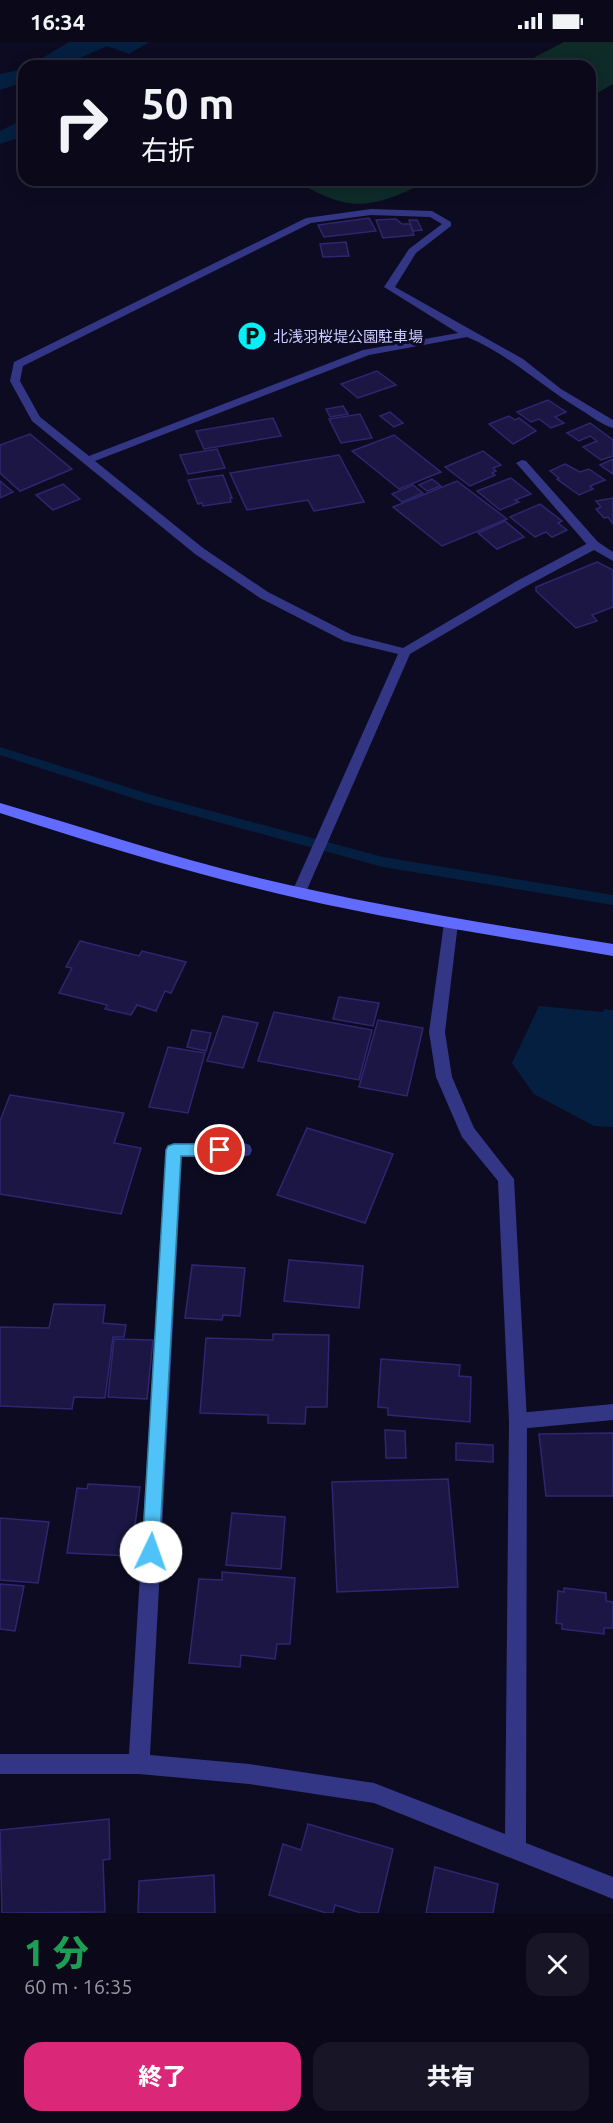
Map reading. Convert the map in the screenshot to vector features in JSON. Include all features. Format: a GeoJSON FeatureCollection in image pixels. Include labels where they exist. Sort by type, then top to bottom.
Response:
{"type":"FeatureCollection","features":[{"type":"Feature","properties":{"kind":"street"},"geometry":{"type":"LineString","coordinates":[[405,652],[348,638],[264,595],[199,551],[36,419],[15,381],[18,364],[309,220],[371,212],[432,214],[448,224],[426,239],[404,262],[398,280],[389,287],[519,361],[557,391],[613,424]]}},
{"type":"Feature","properties":{"kind":"street"},"geometry":{"type":"LineString","coordinates":[[89,460],[367,352],[468,334]]}},
{"type":"Feature","properties":{"kind":"street"},"geometry":{"type":"LineString","coordinates":[[522,463],[594,545],[613,557]]}},
{"type":"Feature","properties":{"kind":"street"},"geometry":{"type":"LineString","coordinates":[[299,892],[405,652],[519,585],[594,545]]}},
{"type":"Feature","properties":{"kind":"street"},"geometry":{"type":"LineString","coordinates":[[0,808],[88,836],[256,883],[452,922],[613,950]]}},
{"type":"Feature","properties":{"kind":"street"},"geometry":{"type":"LineString","coordinates":[[452,922],[437,1032],[444,1077],[468,1132],[506,1179],[518,1421],[515,1848]]}},
{"type":"Feature","properties":{"kind":"street"},"geometry":{"type":"LineString","coordinates":[[139,1764],[174,1150],[244,1150]]}},
{"type":"Feature","properties":{"kind":"street"},"geometry":{"type":"LineString","coordinates":[[518,1421],[613,1412]]}},
{"type":"Feature","properties":{"kind":"street"},"geometry":{"type":"LineString","coordinates":[[0,1764],[139,1764],[249,1774],[374,1793],[613,1888]]}},
{"type":"Feature","properties":{"kind":"green space"},"geometry":{"type":"Polygon","coordinates":[[[564,42],[613,42],[613,84],[596,94],[596,60],[530,60],[564,42]]]}},
{"type":"Feature","properties":{"kind":"green space"},"geometry":{"type":"Polygon","coordinates":[[[306,186],[418,186],[394,196],[363,204],[333,199],[306,186]]]}},
{"type":"Feature","properties":{"kind":"water"},"geometry":{"type":"Polygon","coordinates":[[[69,42],[149,42],[129,54],[107,46],[76,60],[39,60],[69,42]]]}},
{"type":"Feature","properties":{"kind":"water"},"geometry":{"type":"Polygon","coordinates":[[[18,70],[18,84],[0,90],[0,74],[18,70]]]}},
{"type":"Feature","properties":{"kind":"water"},"geometry":{"type":"Polygon","coordinates":[[[18,122],[18,138],[0,144],[0,131],[18,122]]]}},
{"type":"Feature","properties":{"kind":"water"},"geometry":{"type":"Polygon","coordinates":[[[539,1006],[603,1012],[604,1009],[613,1010],[613,1127],[594,1126],[534,1094],[512,1063],[539,1006]]]}},
{"type":"Feature","properties":{"kind":"building"},"geometry":{"type":"Polygon","coordinates":[[[369,218],[376,231],[324,237],[318,225],[369,218]]]}},
{"type":"Feature","properties":{"kind":"building"},"geometry":{"type":"Polygon","coordinates":[[[396,219],[402,224],[410,224],[414,235],[383,238],[376,220],[396,219]]]}},
{"type":"Feature","properties":{"kind":"building"},"geometry":{"type":"Polygon","coordinates":[[[409,220],[417,220],[422,230],[413,231],[409,220]]]}},
{"type":"Feature","properties":{"kind":"building"},"geometry":{"type":"Polygon","coordinates":[[[346,242],[349,256],[323,257],[320,244],[346,242]]]}},
{"type":"Feature","properties":{"kind":"building"},"geometry":{"type":"Polygon","coordinates":[[[377,371],[396,385],[358,398],[341,384],[377,371]]]}},
{"type":"Feature","properties":{"kind":"building"},"geometry":{"type":"Polygon","coordinates":[[[548,400],[566,412],[555,417],[564,423],[551,428],[539,419],[531,422],[517,412],[548,400]]]}},
{"type":"Feature","properties":{"kind":"building"},"geometry":{"type":"Polygon","coordinates":[[[343,406],[348,414],[330,417],[326,409],[343,406]]]}},
{"type":"Feature","properties":{"kind":"building"},"geometry":{"type":"Polygon","coordinates":[[[390,412],[403,423],[394,427],[380,416],[390,412]]]}},
{"type":"Feature","properties":{"kind":"building"},"geometry":{"type":"Polygon","coordinates":[[[360,414],[372,438],[341,443],[329,419],[360,414]]]}},
{"type":"Feature","properties":{"kind":"building"},"geometry":{"type":"Polygon","coordinates":[[[509,416],[515,420],[519,418],[536,431],[513,444],[489,424],[509,416]]]}},
{"type":"Feature","properties":{"kind":"building"},"geometry":{"type":"Polygon","coordinates":[[[273,418],[281,436],[204,449],[196,431],[273,418]]]}},
{"type":"Feature","properties":{"kind":"building"},"geometry":{"type":"Polygon","coordinates":[[[590,423],[613,440],[613,456],[601,460],[583,447],[597,441],[590,436],[579,441],[567,433],[590,423]]]}},
{"type":"Feature","properties":{"kind":"building"},"geometry":{"type":"Polygon","coordinates":[[[30,434],[72,469],[20,491],[0,473],[0,445],[30,434]]]}},
{"type":"Feature","properties":{"kind":"building"},"geometry":{"type":"Polygon","coordinates":[[[394,435],[441,472],[399,489],[352,451],[394,435]]]}},
{"type":"Feature","properties":{"kind":"building"},"geometry":{"type":"Polygon","coordinates":[[[217,449],[225,468],[188,474],[180,455],[217,449]]]}},
{"type":"Feature","properties":{"kind":"building"},"geometry":{"type":"Polygon","coordinates":[[[483,451],[501,465],[493,468],[496,471],[492,473],[495,475],[470,486],[445,467],[483,451]]]}},
{"type":"Feature","properties":{"kind":"building"},"geometry":{"type":"Polygon","coordinates":[[[339,455],[364,502],[314,511],[308,500],[247,510],[230,473],[339,455]]]}},
{"type":"Feature","properties":{"kind":"building"},"geometry":{"type":"Polygon","coordinates":[[[613,459],[613,474],[600,465],[613,459]]]}},
{"type":"Feature","properties":{"kind":"building"},"geometry":{"type":"Polygon","coordinates":[[[565,464],[580,472],[589,469],[605,480],[590,486],[593,489],[579,495],[550,471],[565,464]]]}},
{"type":"Feature","properties":{"kind":"building"},"geometry":{"type":"Polygon","coordinates":[[[223,475],[232,498],[230,498],[231,502],[203,506],[202,503],[198,504],[188,480],[223,475]]]}},
{"type":"Feature","properties":{"kind":"building"},"geometry":{"type":"Polygon","coordinates":[[[511,478],[531,494],[515,500],[519,502],[500,510],[477,491],[511,478]]]}},
{"type":"Feature","properties":{"kind":"building"},"geometry":{"type":"Polygon","coordinates":[[[432,479],[441,486],[427,491],[419,485],[432,479]]]}},
{"type":"Feature","properties":{"kind":"building"},"geometry":{"type":"Polygon","coordinates":[[[0,481],[13,492],[0,498],[0,481]]]}},
{"type":"Feature","properties":{"kind":"building"},"geometry":{"type":"Polygon","coordinates":[[[457,481],[507,519],[442,546],[393,507],[457,481]]]}},
{"type":"Feature","properties":{"kind":"building"},"geometry":{"type":"Polygon","coordinates":[[[63,484],[80,499],[53,510],[36,495],[63,484]]]}},
{"type":"Feature","properties":{"kind":"building"},"geometry":{"type":"Polygon","coordinates":[[[413,485],[423,493],[402,502],[392,494],[413,485]]]}},
{"type":"Feature","properties":{"kind":"building"},"geometry":{"type":"Polygon","coordinates":[[[613,498],[613,524],[608,517],[604,518],[596,509],[601,507],[596,501],[613,498]]]}},
{"type":"Feature","properties":{"kind":"building"},"geometry":{"type":"Polygon","coordinates":[[[540,504],[562,521],[558,523],[567,530],[552,537],[546,532],[535,537],[510,517],[540,504]]]}},
{"type":"Feature","properties":{"kind":"building"},"geometry":{"type":"Polygon","coordinates":[[[505,521],[524,537],[497,549],[478,533],[505,521]]]}},
{"type":"Feature","properties":{"kind":"building"},"geometry":{"type":"Polygon","coordinates":[[[597,562],[613,570],[613,607],[592,615],[597,621],[576,628],[536,591],[536,587],[597,562]]]}},
{"type":"Feature","properties":{"kind":"building"},"geometry":{"type":"Polygon","coordinates":[[[80,941],[139,956],[142,951],[186,962],[171,993],[165,991],[156,1011],[137,1005],[131,1015],[105,1009],[107,1005],[59,993],[72,968],[66,967],[80,941]]]}},
{"type":"Feature","properties":{"kind":"building"},"geometry":{"type":"Polygon","coordinates":[[[339,997],[379,1003],[373,1026],[333,1019],[339,997]]]}},
{"type":"Feature","properties":{"kind":"building"},"geometry":{"type":"Polygon","coordinates":[[[274,1012],[372,1030],[359,1080],[258,1061],[274,1012]]]}},
{"type":"Feature","properties":{"kind":"building"},"geometry":{"type":"Polygon","coordinates":[[[223,1016],[258,1023],[243,1068],[207,1061],[223,1016]]]}},
{"type":"Feature","properties":{"kind":"building"},"geometry":{"type":"Polygon","coordinates":[[[378,1020],[423,1028],[407,1096],[359,1087],[378,1020]]]}},
{"type":"Feature","properties":{"kind":"building"},"geometry":{"type":"Polygon","coordinates":[[[192,1030],[211,1033],[206,1051],[187,1047],[192,1030]]]}},
{"type":"Feature","properties":{"kind":"building"},"geometry":{"type":"Polygon","coordinates":[[[168,1047],[205,1053],[188,1113],[149,1107],[168,1047]]]}},
{"type":"Feature","properties":{"kind":"building"},"geometry":{"type":"Polygon","coordinates":[[[10,1095],[124,1113],[114,1143],[141,1148],[121,1214],[0,1194],[0,1121],[10,1095]]]}},
{"type":"Feature","properties":{"kind":"building"},"geometry":{"type":"Polygon","coordinates":[[[307,1128],[393,1154],[365,1223],[277,1195],[307,1128]]]}},
{"type":"Feature","properties":{"kind":"building"},"geometry":{"type":"Polygon","coordinates":[[[289,1260],[363,1266],[359,1308],[284,1301],[289,1260]]]}},
{"type":"Feature","properties":{"kind":"building"},"geometry":{"type":"Polygon","coordinates":[[[192,1265],[245,1268],[240,1316],[223,1315],[222,1320],[185,1318],[192,1265]]]}},
{"type":"Feature","properties":{"kind":"building"},"geometry":{"type":"Polygon","coordinates":[[[54,1304],[105,1305],[103,1323],[126,1325],[124,1337],[113,1337],[105,1398],[74,1397],[72,1409],[0,1406],[0,1327],[49,1328],[54,1304]]]}},
{"type":"Feature","properties":{"kind":"building"},"geometry":{"type":"Polygon","coordinates":[[[273,1334],[329,1335],[327,1407],[306,1407],[305,1424],[268,1423],[268,1415],[200,1413],[206,1338],[273,1340],[273,1334]]]}},
{"type":"Feature","properties":{"kind":"building"},"geometry":{"type":"Polygon","coordinates":[[[114,1339],[153,1340],[147,1399],[108,1397],[114,1339]]]}},
{"type":"Feature","properties":{"kind":"building"},"geometry":{"type":"Polygon","coordinates":[[[381,1359],[460,1365],[459,1376],[471,1377],[470,1422],[388,1415],[388,1408],[378,1407],[381,1359]]]}},
{"type":"Feature","properties":{"kind":"building"},"geometry":{"type":"Polygon","coordinates":[[[385,1430],[405,1431],[406,1458],[386,1458],[385,1430]]]}},
{"type":"Feature","properties":{"kind":"building"},"geometry":{"type":"Polygon","coordinates":[[[613,1433],[613,1496],[546,1496],[539,1434],[613,1433]]]}},
{"type":"Feature","properties":{"kind":"building"},"geometry":{"type":"Polygon","coordinates":[[[456,1443],[493,1445],[493,1462],[456,1460],[456,1443]]]}},
{"type":"Feature","properties":{"kind":"building"},"geometry":{"type":"Polygon","coordinates":[[[448,1479],[458,1587],[337,1592],[332,1482],[448,1479]]]}},
{"type":"Feature","properties":{"kind":"building"},"geometry":{"type":"Polygon","coordinates":[[[88,1484],[140,1487],[131,1556],[67,1553],[77,1488],[87,1489],[88,1484]]]}},
{"type":"Feature","properties":{"kind":"building"},"geometry":{"type":"Polygon","coordinates":[[[232,1513],[285,1517],[281,1569],[226,1565],[232,1513]]]}},
{"type":"Feature","properties":{"kind":"building"},"geometry":{"type":"Polygon","coordinates":[[[0,1518],[49,1522],[38,1583],[0,1580],[0,1518]]]}},
{"type":"Feature","properties":{"kind":"building"},"geometry":{"type":"Polygon","coordinates":[[[222,1572],[295,1578],[290,1644],[277,1644],[275,1659],[241,1655],[240,1667],[189,1663],[199,1579],[222,1580],[222,1572]]]}},
{"type":"Feature","properties":{"kind":"building"},"geometry":{"type":"Polygon","coordinates":[[[0,1584],[24,1586],[15,1631],[0,1629],[0,1584]]]}},
{"type":"Feature","properties":{"kind":"building"},"geometry":{"type":"Polygon","coordinates":[[[564,1588],[606,1593],[606,1601],[613,1602],[613,1628],[604,1628],[604,1634],[562,1629],[562,1624],[556,1623],[558,1591],[564,1592],[564,1588]]]}},
{"type":"Feature","properties":{"kind":"building"},"geometry":{"type":"Polygon","coordinates":[[[109,1819],[110,1859],[103,1860],[105,1912],[2,1913],[0,1830],[109,1819]]]}},
{"type":"Feature","properties":{"kind":"building"},"geometry":{"type":"Polygon","coordinates":[[[308,1824],[393,1849],[378,1913],[361,1913],[335,1905],[333,1913],[326,1913],[269,1895],[283,1844],[301,1850],[308,1824]]]}},
{"type":"Feature","properties":{"kind":"building"},"geometry":{"type":"Polygon","coordinates":[[[435,1867],[498,1884],[493,1913],[426,1913],[435,1867]]]}},
{"type":"Feature","properties":{"kind":"building"},"geometry":{"type":"Polygon","coordinates":[[[214,1875],[215,1913],[138,1913],[139,1881],[214,1875]]]}},
{"type":"Feature","properties":{"kind":"waterway"},"geometry":{"type":"LineString","coordinates":[[0,751],[152,800],[383,862],[613,900]]}},
{"type":"Feature","properties":{"kind":"place","name":"北浅羽桜堤公園駐車場"},"geometry":{"type":"Point","coordinates":[252,336]}},
{"type":"Feature","properties":{"kind":"route"},"geometry":{"type":"LineString","coordinates":[[151,1552],[174,1150],[220,1150]]}}]}
